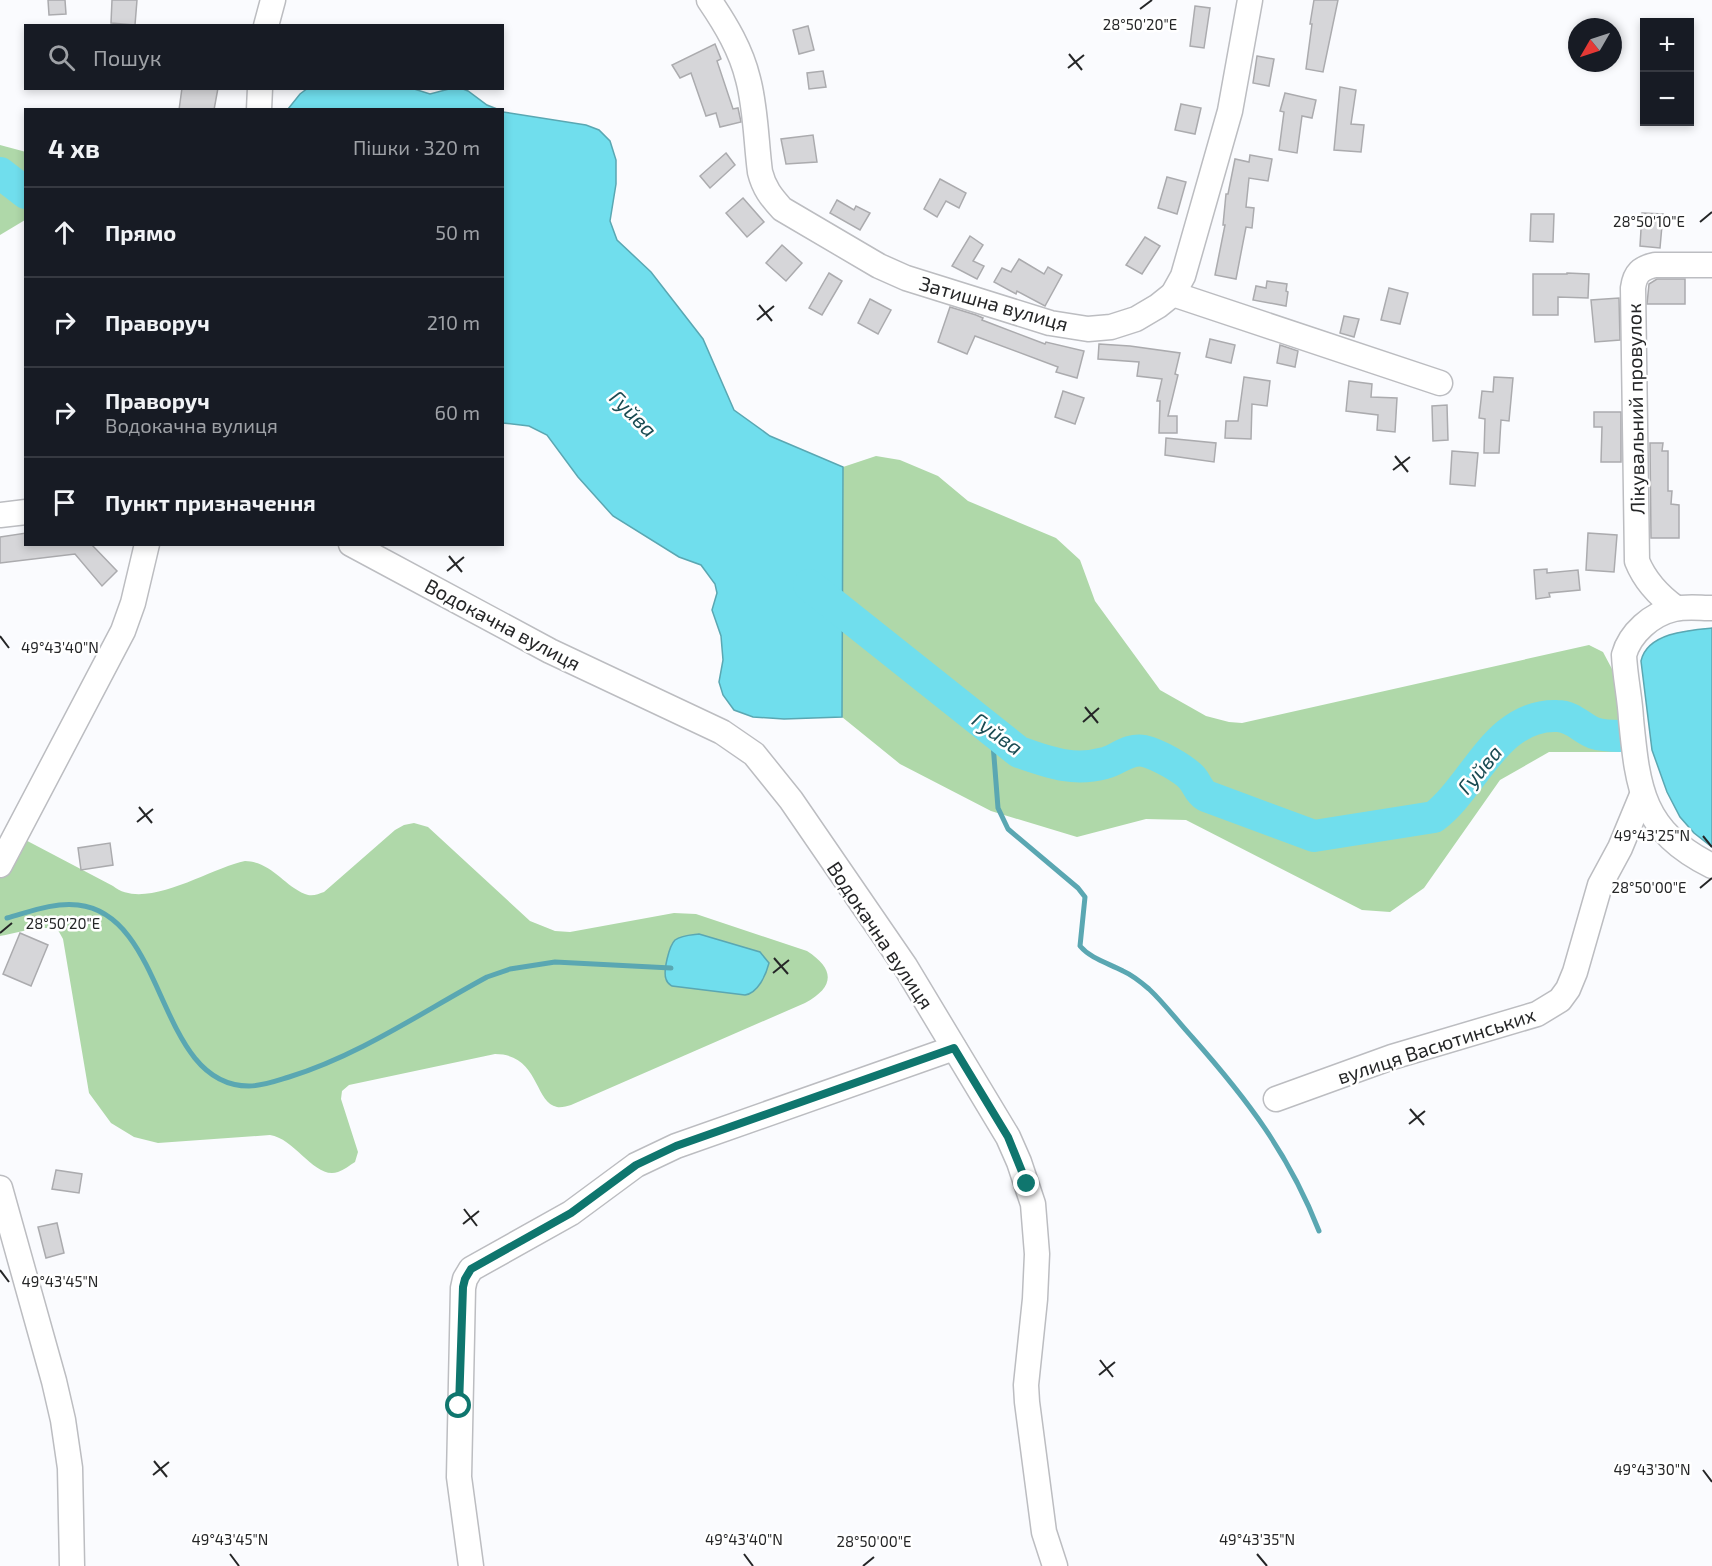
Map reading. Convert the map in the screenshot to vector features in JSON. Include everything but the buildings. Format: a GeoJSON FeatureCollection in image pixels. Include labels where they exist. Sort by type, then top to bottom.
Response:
{"type":"FeatureCollection","features":[{"type":"Feature","properties":{"kind":"street"},"geometry":{"type":"LineString","coordinates":[[267,24],[273,0]]}},
{"type":"Feature","properties":{"kind":"street","name":"Затишна вулиця"},"geometry":{"type":"LineString","coordinates":[[709,0],[736,45],[749,81],[763,186],[782,209],[879,266],[897,274],[1050,322],[1088,329],[1111,327],[1136,319],[1173,294],[1183,276],[1230,111],[1250,0]]}},
{"type":"Feature","properties":{"kind":"street"},"geometry":{"type":"LineString","coordinates":[[259,108],[260,90]]}},
{"type":"Feature","properties":{"kind":"street","name":"Лікувальний провулок"},"geometry":{"type":"LineString","coordinates":[[1676,608],[1659,596],[1642,574],[1636,561],[1633,288],[1634,279],[1639,271],[1646,267],[1712,265]]}},
{"type":"Feature","properties":{"kind":"street"},"geometry":{"type":"LineString","coordinates":[[1173,294],[1440,382]]}},
{"type":"Feature","properties":{"kind":"street"},"geometry":{"type":"LineString","coordinates":[[0,515],[24,512]]}},
{"type":"Feature","properties":{"kind":"street"},"geometry":{"type":"LineString","coordinates":[[0,865],[123,631],[133,603],[147,546]]}},
{"type":"Feature","properties":{"kind":"street","name":"Водокачна вулиця"},"geometry":{"type":"LineString","coordinates":[[355,546],[550,651],[722,732],[754,754],[791,800],[904,966],[1008,1137],[1019,1162],[1033,1204],[1038,1267],[1026,1385],[1027,1402],[1044,1532],[1055,1566]]}},
{"type":"Feature","properties":{"kind":"street"},"geometry":{"type":"LineString","coordinates":[[1712,608],[1676,608],[1653,619],[1633,636],[1624,655],[1636,770],[1642,795],[1650,812],[1674,842],[1692,856],[1712,866]]}},
{"type":"Feature","properties":{"kind":"street","name":"вулиця Васютинських"},"geometry":{"type":"LineString","coordinates":[[1276,1099],[1392,1057],[1537,1014],[1560,1000],[1572,980],[1600,885],[1620,848],[1642,795]]}},
{"type":"Feature","properties":{"kind":"street"},"geometry":{"type":"LineString","coordinates":[[471,1566],[459,1477],[463,1287],[471,1269],[571,1213],[636,1165],[676,1146],[954,1048]]}},
{"type":"Feature","properties":{"kind":"street"},"geometry":{"type":"LineString","coordinates":[[0,1188],[63,1420],[70,1468],[72,1566]]}},
{"type":"Feature","properties":{"kind":"green space"},"geometry":{"type":"Polygon","coordinates":[[[0,145],[24,151],[24,221],[0,235],[0,145]]]}},
{"type":"Feature","properties":{"kind":"green space"},"geometry":{"type":"Polygon","coordinates":[[[876,456],[900,460],[938,476],[968,501],[1056,538],[1080,560],[1095,601],[1160,690],[1206,716],[1242,723],[1589,645],[1603,652],[1621,686],[1624,752],[1549,752],[1500,780],[1424,888],[1390,912],[1362,910],[1186,820],[1146,819],[1077,837],[991,811],[900,764],[842,717],[843,467],[876,456]]]}},
{"type":"Feature","properties":{"kind":"green space"},"geometry":{"type":"Polygon","coordinates":[[[414,823],[428,827],[530,921],[555,931],[570,932],[674,913],[696,914],[807,951],[823,964],[827,971],[826,984],[822,991],[805,1003],[564,1107],[557,1107],[544,1097],[528,1069],[520,1062],[509,1056],[495,1054],[349,1085],[342,1091],[341,1099],[358,1152],[355,1162],[338,1172],[330,1173],[313,1165],[288,1144],[270,1135],[158,1143],[134,1137],[111,1123],[89,1093],[63,939],[58,930],[36,928],[0,936],[0,865],[16,835],[126,893],[142,894],[160,891],[245,861],[263,865],[297,890],[313,895],[324,892],[395,830],[414,823]]]}},
{"type":"Feature","properties":{"kind":"water"},"geometry":{"type":"Polygon","coordinates":[[[305,90],[417,90],[430,94],[445,90],[466,90],[494,108],[289,108],[305,90]]]}},
{"type":"Feature","properties":{"kind":"water"},"geometry":{"type":"Polygon","coordinates":[[[504,112],[586,125],[599,130],[610,141],[616,160],[616,184],[610,221],[617,240],[651,272],[703,339],[734,410],[770,436],[843,467],[842,717],[784,719],[753,717],[734,710],[723,695],[719,682],[723,660],[721,636],[712,610],[717,593],[715,584],[701,565],[679,557],[613,516],[578,477],[547,435],[529,426],[504,423],[504,112]]]}},
{"type":"Feature","properties":{"kind":"water"},"geometry":{"type":"Polygon","coordinates":[[[1712,628],[1712,847],[1694,833],[1680,817],[1667,792],[1652,750],[1641,661],[1651,644],[1660,639],[1681,632],[1712,628]]]}},
{"type":"Feature","properties":{"kind":"water"},"geometry":{"type":"Polygon","coordinates":[[[699,934],[760,952],[769,963],[758,987],[745,995],[672,986],[668,983],[665,970],[673,943],[681,937],[699,934]]]}},
{"type":"Feature","properties":{"kind":"waterway","name":"Гуйва"},"geometry":{"type":"LineString","coordinates":[[0,173],[24,191]]}},
{"type":"Feature","properties":{"kind":"waterway","name":"Гуйва"},"geometry":{"type":"LineString","coordinates":[[809,585],[1019,752],[1061,765],[1093,766],[1110,762],[1133,751],[1144,751],[1163,758],[1183,770],[1206,796],[1314,836],[1434,817],[1449,804],[1502,739],[1518,727],[1536,718],[1563,717],[1594,733],[1621,736]]}},
{"type":"Feature","properties":{"kind":"waterway"},"geometry":{"type":"LineString","coordinates":[[992,731],[998,808],[1008,829],[1078,888],[1085,897],[1080,946],[1089,954],[1130,975],[1149,989],[1212,1060],[1265,1128],[1294,1177],[1319,1231]]}},
{"type":"Feature","properties":{"kind":"waterway"},"geometry":{"type":"LineString","coordinates":[[7,918],[42,908],[69,904],[107,916],[130,938],[147,967],[178,1031],[196,1059],[219,1079],[249,1086],[279,1080],[341,1057],[487,977],[510,969],[555,962],[671,968]]}},
{"type":"Feature","properties":{"kind":"route"},"geometry":{"type":"LineString","coordinates":[[459,1406],[463,1287],[471,1269],[571,1213],[636,1165],[676,1146],[954,1048],[1008,1137],[1027,1184]]}}]}
